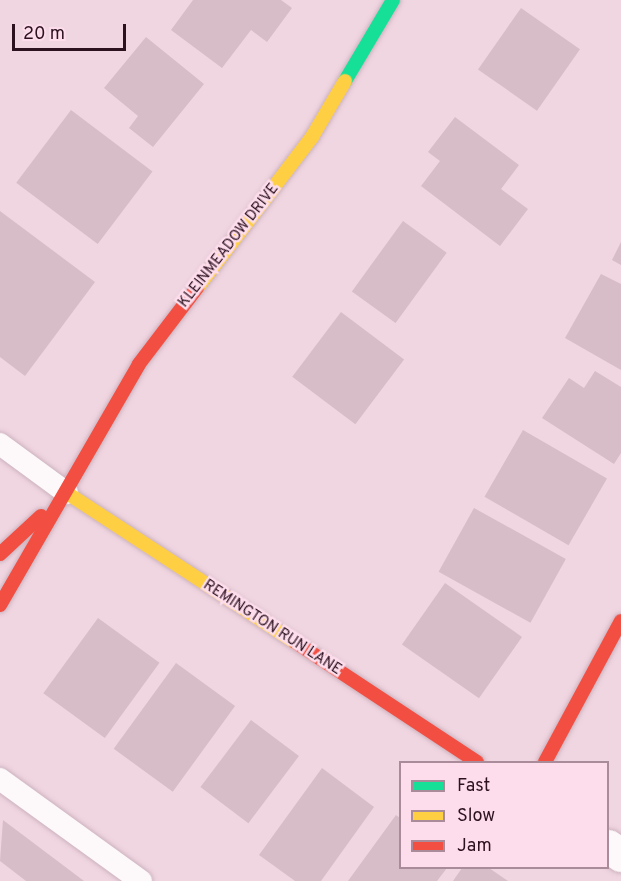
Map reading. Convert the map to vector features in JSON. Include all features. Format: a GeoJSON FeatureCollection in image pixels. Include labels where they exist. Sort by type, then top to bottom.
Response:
{"type":"FeatureCollection","features":[{"type":"Feature","properties":{"kind":"street","name":"KLEINMEADOW DRIVE"},"geometry":{"type":"LineString","coordinates":[[0,605],[67,493],[138,364],[312,137],[393,0]]}},
{"type":"Feature","properties":{"kind":"street","name":"KLEINMEADOW DRIVE"},"geometry":{"type":"LineString","coordinates":[[0,554],[67,493]]}},
{"type":"Feature","properties":{"kind":"street","name":"REMINGTON RUN LANE"},"geometry":{"type":"LineString","coordinates":[[67,493],[475,761]]}},
{"type":"Feature","properties":{"kind":"street"},"geometry":{"type":"LineString","coordinates":[[546,761],[621,621]]}},
{"type":"Feature","properties":{"kind":"lane"},"geometry":{"type":"LineString","coordinates":[[0,444],[67,493]]}},
{"type":"Feature","properties":{"kind":"lane"},"geometry":{"type":"LineString","coordinates":[[0,779],[141,881]]}},
{"type":"Feature","properties":{"kind":"building"},"geometry":{"type":"Polygon","coordinates":[[[193,0],[281,0],[292,8],[267,42],[251,30],[222,68],[171,30],[193,0]]]}},
{"type":"Feature","properties":{"kind":"building"},"geometry":{"type":"Polygon","coordinates":[[[521,8],[580,49],[537,111],[478,69],[521,8]]]}},
{"type":"Feature","properties":{"kind":"building"},"geometry":{"type":"Polygon","coordinates":[[[146,37],[204,84],[153,147],[129,128],[138,116],[104,88],[146,37]]]}},
{"type":"Feature","properties":{"kind":"building"},"geometry":{"type":"Polygon","coordinates":[[[71,110],[152,171],[98,244],[16,183],[71,110]]]}},
{"type":"Feature","properties":{"kind":"building"},"geometry":{"type":"Polygon","coordinates":[[[455,117],[519,165],[501,189],[528,209],[500,246],[421,186],[440,161],[428,152],[455,117]]]}},
{"type":"Feature","properties":{"kind":"building"},"geometry":{"type":"Polygon","coordinates":[[[0,211],[95,282],[25,376],[0,357],[0,211]]]}},
{"type":"Feature","properties":{"kind":"building"},"geometry":{"type":"Polygon","coordinates":[[[403,221],[447,253],[396,323],[352,291],[403,221]]]}},
{"type":"Feature","properties":{"kind":"building"},"geometry":{"type":"Polygon","coordinates":[[[621,242],[621,265],[612,260],[621,242]]]}},
{"type":"Feature","properties":{"kind":"building"},"geometry":{"type":"Polygon","coordinates":[[[601,274],[621,284],[621,370],[565,338],[601,274]]]}},
{"type":"Feature","properties":{"kind":"building"},"geometry":{"type":"Polygon","coordinates":[[[341,312],[404,360],[355,424],[292,377],[341,312]]]}},
{"type":"Feature","properties":{"kind":"building"},"geometry":{"type":"Polygon","coordinates":[[[595,371],[621,387],[621,453],[614,464],[542,418],[569,378],[584,388],[595,371]]]}},
{"type":"Feature","properties":{"kind":"building"},"geometry":{"type":"Polygon","coordinates":[[[523,430],[607,479],[569,545],[484,497],[523,430]]]}},
{"type":"Feature","properties":{"kind":"building"},"geometry":{"type":"Polygon","coordinates":[[[474,508],[566,559],[530,623],[439,572],[474,508]]]}},
{"type":"Feature","properties":{"kind":"building"},"geometry":{"type":"Polygon","coordinates":[[[445,583],[522,637],[479,698],[402,644],[445,583]]]}},
{"type":"Feature","properties":{"kind":"building"},"geometry":{"type":"Polygon","coordinates":[[[98,618],[159,663],[105,738],[43,693],[98,618]]]}},
{"type":"Feature","properties":{"kind":"building"},"geometry":{"type":"Polygon","coordinates":[[[176,663],[235,706],[173,792],[114,749],[176,663]]]}},
{"type":"Feature","properties":{"kind":"building"},"geometry":{"type":"Polygon","coordinates":[[[251,720],[299,756],[248,823],[200,787],[251,720]]]}},
{"type":"Feature","properties":{"kind":"building"},"geometry":{"type":"Polygon","coordinates":[[[322,768],[374,807],[321,881],[295,881],[259,855],[322,768]]]}},
{"type":"Feature","properties":{"kind":"building"},"geometry":{"type":"Polygon","coordinates":[[[396,815],[399,817],[399,869],[446,869],[437,881],[348,881],[396,815]]]}},
{"type":"Feature","properties":{"kind":"building"},"geometry":{"type":"Polygon","coordinates":[[[3,820],[84,881],[26,881],[0,861],[3,820]]]}},
{"type":"Feature","properties":{"kind":"building"},"geometry":{"type":"Polygon","coordinates":[[[461,869],[490,869],[508,881],[453,881],[461,869]]]}},
{"type":"Feature","properties":{"kind":"traffic: fast"},"geometry":{"type":"LineString","coordinates":[[345,81],[393,0]]}},
{"type":"Feature","properties":{"kind":"traffic: slow"},"geometry":{"type":"LineString","coordinates":[[197,288],[312,137],[345,81]]}},
{"type":"Feature","properties":{"kind":"traffic: slow"},"geometry":{"type":"LineString","coordinates":[[67,493],[295,642]]}},
{"type":"Feature","properties":{"kind":"traffic: jam"},"geometry":{"type":"LineString","coordinates":[[0,605],[139,364],[197,288]]}},
{"type":"Feature","properties":{"kind":"traffic: jam"},"geometry":{"type":"LineString","coordinates":[[0,554],[41,516]]}},
{"type":"Feature","properties":{"kind":"traffic: jam"},"geometry":{"type":"LineString","coordinates":[[546,761],[621,621]]}},
{"type":"Feature","properties":{"kind":"traffic: jam"},"geometry":{"type":"LineString","coordinates":[[295,642],[475,761]]}}]}
